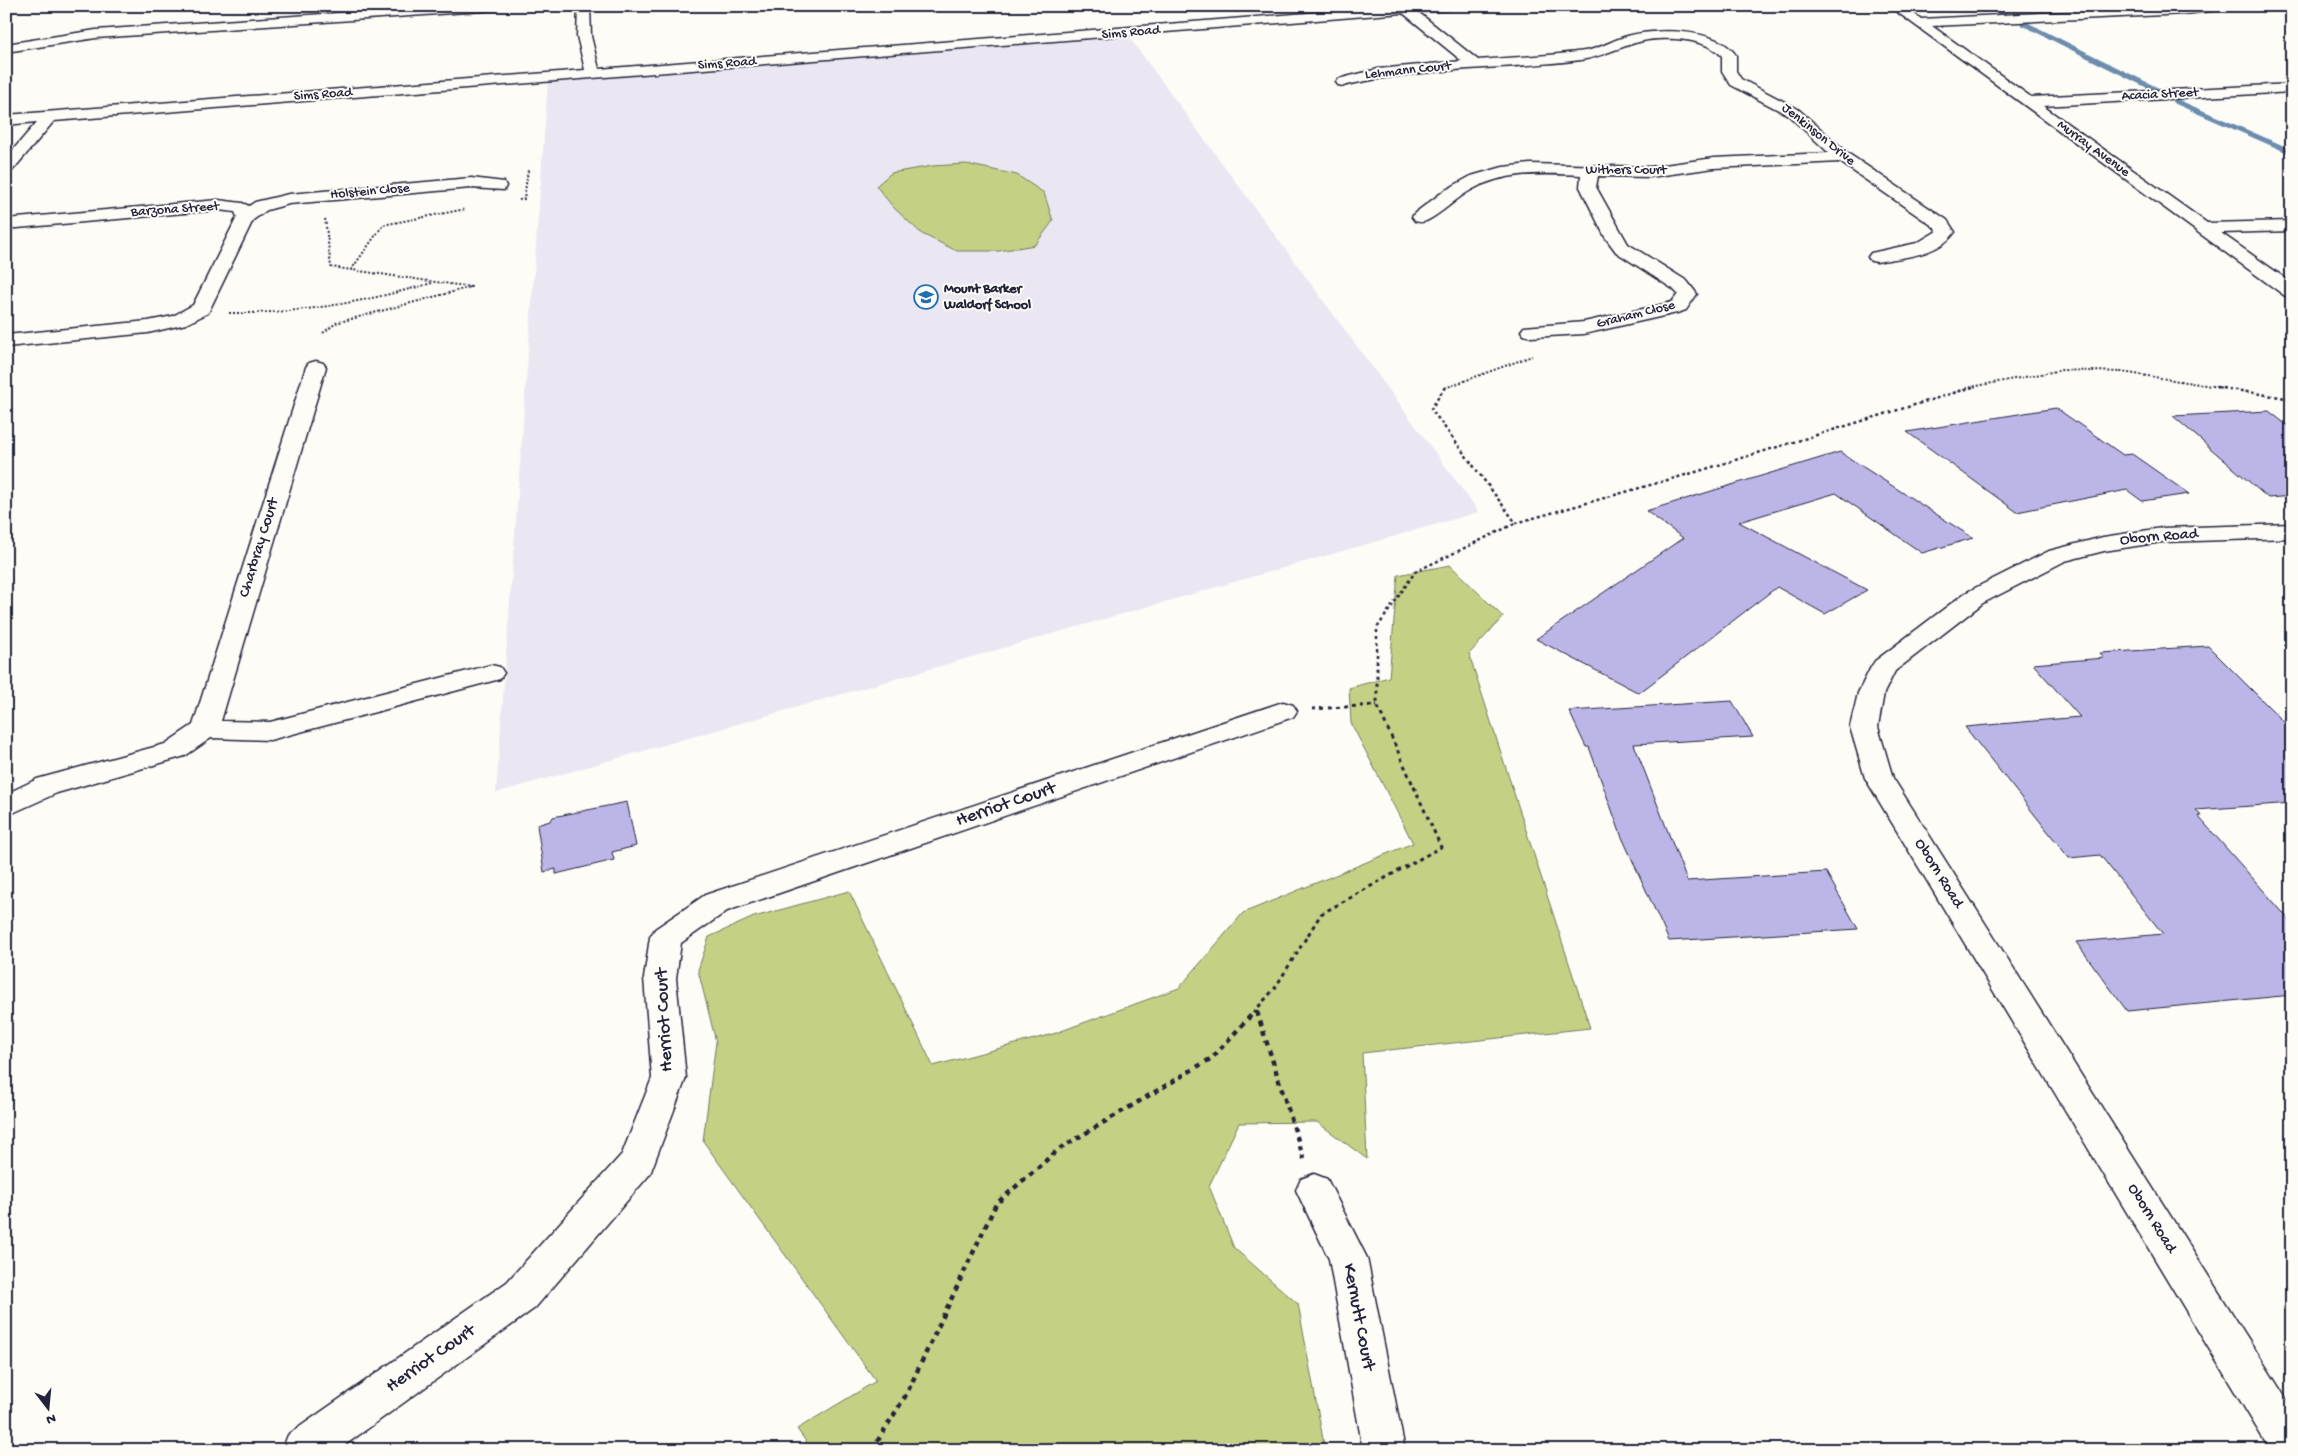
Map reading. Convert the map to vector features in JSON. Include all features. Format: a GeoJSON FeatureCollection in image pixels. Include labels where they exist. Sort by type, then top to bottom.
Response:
{"type":"FeatureCollection","features":[{"type":"Feature","properties":{"kind":"street"},"geometry":{"type":"LineString","coordinates":[[6,48],[96,34],[378,10],[496,6]]}},
{"type":"Feature","properties":{"kind":"street"},"geometry":{"type":"LineString","coordinates":[[584,6],[584,36],[593,75]]}},
{"type":"Feature","properties":{"kind":"street","name":"Sims Road"},"geometry":{"type":"LineString","coordinates":[[6,120],[1448,6]]}},
{"type":"Feature","properties":{"kind":"street","name":"Murray Avenue"},"geometry":{"type":"LineString","coordinates":[[1895,6],[2292,292]]}},
{"type":"Feature","properties":{"kind":"street"},"geometry":{"type":"LineString","coordinates":[[1918,23],[2186,10],[2219,6]]}},
{"type":"Feature","properties":{"kind":"street"},"geometry":{"type":"LineString","coordinates":[[1407,10],[1475,64]]}},
{"type":"Feature","properties":{"kind":"street","name":"Jenkinson Drive"},"geometry":{"type":"LineString","coordinates":[[1475,64],[1601,52],[1628,40],[1671,34],[1694,38],[1726,51],[1729,55],[1730,71],[1736,82],[1793,112],[1844,157],[1941,224],[1946,232],[1942,238],[1920,247],[1877,256]]}},
{"type":"Feature","properties":{"kind":"street"},"geometry":{"type":"LineString","coordinates":[[560,77],[572,60],[584,36]]}},
{"type":"Feature","properties":{"kind":"street","name":"Lehmann Court"},"geometry":{"type":"LineString","coordinates":[[1343,82],[1378,73],[1475,64]]}},
{"type":"Feature","properties":{"kind":"street","name":"Acacia Street"},"geometry":{"type":"LineString","coordinates":[[2028,102],[2292,88]]}},
{"type":"Feature","properties":{"kind":"street"},"geometry":{"type":"LineString","coordinates":[[2263,90],[2292,101]]}},
{"type":"Feature","properties":{"kind":"street"},"geometry":{"type":"LineString","coordinates":[[6,168],[48,117]]}},
{"type":"Feature","properties":{"kind":"street","name":"Withers Court"},"geometry":{"type":"LineString","coordinates":[[1421,216],[1442,197],[1468,182],[1486,175],[1528,168],[1652,172],[1713,163],[1844,157]]}},
{"type":"Feature","properties":{"kind":"street","name":"Graham Close"},"geometry":{"type":"LineString","coordinates":[[1531,331],[1584,328],[1670,309],[1679,306],[1688,294],[1680,285],[1622,248],[1614,237],[1588,187],[1590,171]]}},
{"type":"Feature","properties":{"kind":"street","name":"Holstein Close"},"geometry":{"type":"LineString","coordinates":[[246,217],[261,206],[288,199],[471,183],[498,186]]}},
{"type":"Feature","properties":{"kind":"street","name":"Barzona Street"},"geometry":{"type":"LineString","coordinates":[[6,224],[218,205],[242,208],[246,217]]}},
{"type":"Feature","properties":{"kind":"street"},"geometry":{"type":"LineString","coordinates":[[6,341],[148,327],[179,320],[201,309],[246,217]]}},
{"type":"Feature","properties":{"kind":"street"},"geometry":{"type":"LineString","coordinates":[[2203,228],[2292,226]]}},
{"type":"Feature","properties":{"kind":"street"},"geometry":{"type":"LineString","coordinates":[[2224,243],[2292,242]]}},
{"type":"Feature","properties":{"kind":"street","name":"Charbray Court"},"geometry":{"type":"LineString","coordinates":[[205,729],[316,366]]}},
{"type":"Feature","properties":{"kind":"street","name":"Oborn Road"},"geometry":{"type":"LineString","coordinates":[[2292,531],[2162,535],[2103,544],[2057,556],[1974,598],[1884,667],[1871,693],[1864,726],[1879,778],[2292,1447]]}},
{"type":"Feature","properties":{"kind":"street"},"geometry":{"type":"LineString","coordinates":[[6,806],[47,786],[175,750],[205,729],[270,731],[492,673]]}},
{"type":"Feature","properties":{"kind":"street","name":"Herriot Court"},"geometry":{"type":"LineString","coordinates":[[303,1450],[521,1295],[637,1163],[669,1078],[660,978],[666,937],[716,903],[1283,711]]}},
{"type":"Feature","properties":{"kind":"street","name":"Kernutt Court"},"geometry":{"type":"LineString","coordinates":[[1314,1190],[1348,1258],[1384,1450]]}},
{"type":"Feature","properties":{"kind":"path"},"geometry":{"type":"LineString","coordinates":[[517,200],[524,199],[528,170]]}},
{"type":"Feature","properties":{"kind":"path"},"geometry":{"type":"LineString","coordinates":[[351,270],[383,225],[474,208]]}},
{"type":"Feature","properties":{"kind":"path"},"geometry":{"type":"LineString","coordinates":[[323,333],[336,323],[471,287],[331,267],[325,211]]}},
{"type":"Feature","properties":{"kind":"path"},"geometry":{"type":"LineString","coordinates":[[224,313],[307,311],[358,303],[434,282]]}},
{"type":"Feature","properties":{"kind":"path"},"geometry":{"type":"LineString","coordinates":[[1516,523],[1431,409],[1446,386],[1544,352],[1531,331]]}},
{"type":"Feature","properties":{"kind":"path"},"geometry":{"type":"LineString","coordinates":[[872,1450],[906,1395],[996,1204],[1059,1149],[1212,1058],[1275,988],[1321,914],[1442,847],[1377,705],[1377,628],[1414,572],[1516,523],[1696,472],[1967,388],[2062,370],[2122,372],[2292,399]]}},
{"type":"Feature","properties":{"kind":"path"},"geometry":{"type":"LineString","coordinates":[[1283,711],[1377,705]]}},
{"type":"Feature","properties":{"kind":"path"},"geometry":{"type":"LineString","coordinates":[[1256,1009],[1314,1190]]}},
{"type":"Feature","properties":{"kind":"shaded area","name":"Mount Barker Waldorf School"},"geometry":{"type":"Polygon","coordinates":[[[1129,37],[1479,512],[496,793],[548,81],[1129,37]]]}},
{"type":"Feature","properties":{"kind":"green space"},"geometry":{"type":"Polygon","coordinates":[[[966,164],[1017,175],[1044,193],[1053,221],[1035,245],[999,251],[957,251],[922,234],[894,208],[876,186],[891,173],[932,166],[966,164]]]}},
{"type":"Feature","properties":{"kind":"green space"},"geometry":{"type":"Polygon","coordinates":[[[1450,565],[1503,617],[1469,654],[1590,1028],[1362,1053],[1367,1159],[1317,1122],[1239,1123],[1209,1186],[1234,1248],[1298,1304],[1325,1450],[812,1450],[797,1429],[876,1381],[703,1141],[716,1042],[698,970],[709,937],[754,917],[849,891],[933,1066],[1053,1034],[1179,988],[1243,913],[1413,843],[1351,723],[1349,688],[1389,677],[1398,575],[1450,565]]]}},
{"type":"Feature","properties":{"kind":"building"},"geometry":{"type":"Polygon","coordinates":[[[2056,408],[2123,455],[2132,454],[2189,494],[2142,501],[2127,490],[2017,512],[1907,432],[2056,408]]]}},
{"type":"Feature","properties":{"kind":"building"},"geometry":{"type":"Polygon","coordinates":[[[2269,411],[2292,429],[2292,496],[2268,498],[2173,416],[2269,411]]]}},
{"type":"Feature","properties":{"kind":"building"},"geometry":{"type":"Polygon","coordinates":[[[1840,452],[1973,538],[1922,553],[1836,493],[1739,522],[1867,590],[1825,614],[1777,587],[1639,693],[1536,639],[1683,538],[1646,511],[1840,452]]]}},
{"type":"Feature","properties":{"kind":"building"},"geometry":{"type":"Polygon","coordinates":[[[2208,646],[2292,730],[2292,803],[2196,810],[2201,816],[2198,816],[2292,923],[2292,995],[2127,1011],[2076,942],[2163,934],[2100,855],[2069,858],[1965,727],[2080,717],[2033,664],[2104,658],[2100,653],[2208,646]]]}},
{"type":"Feature","properties":{"kind":"building"},"geometry":{"type":"Polygon","coordinates":[[[1732,701],[1753,737],[1634,744],[1687,881],[1826,872],[1858,929],[1669,941],[1621,835],[1589,747],[1586,747],[1569,711],[1732,701]]]}},
{"type":"Feature","properties":{"kind":"building"},"geometry":{"type":"Polygon","coordinates":[[[627,802],[636,846],[612,852],[614,860],[556,874],[556,869],[544,872],[537,825],[550,821],[553,817],[627,802]]]}},
{"type":"Feature","properties":{"kind":"waterway"},"geometry":{"type":"LineString","coordinates":[[1985,6],[2004,14]]}},
{"type":"Feature","properties":{"kind":"waterway"},"geometry":{"type":"LineString","coordinates":[[2023,23],[2157,90]]}},
{"type":"Feature","properties":{"kind":"waterway"},"geometry":{"type":"LineString","coordinates":[[2175,101],[2292,152]]}},
{"type":"Feature","properties":{"kind":"place","name":"Mount Barker Waldorf School"},"geometry":{"type":"Point","coordinates":[926,297]}}]}
